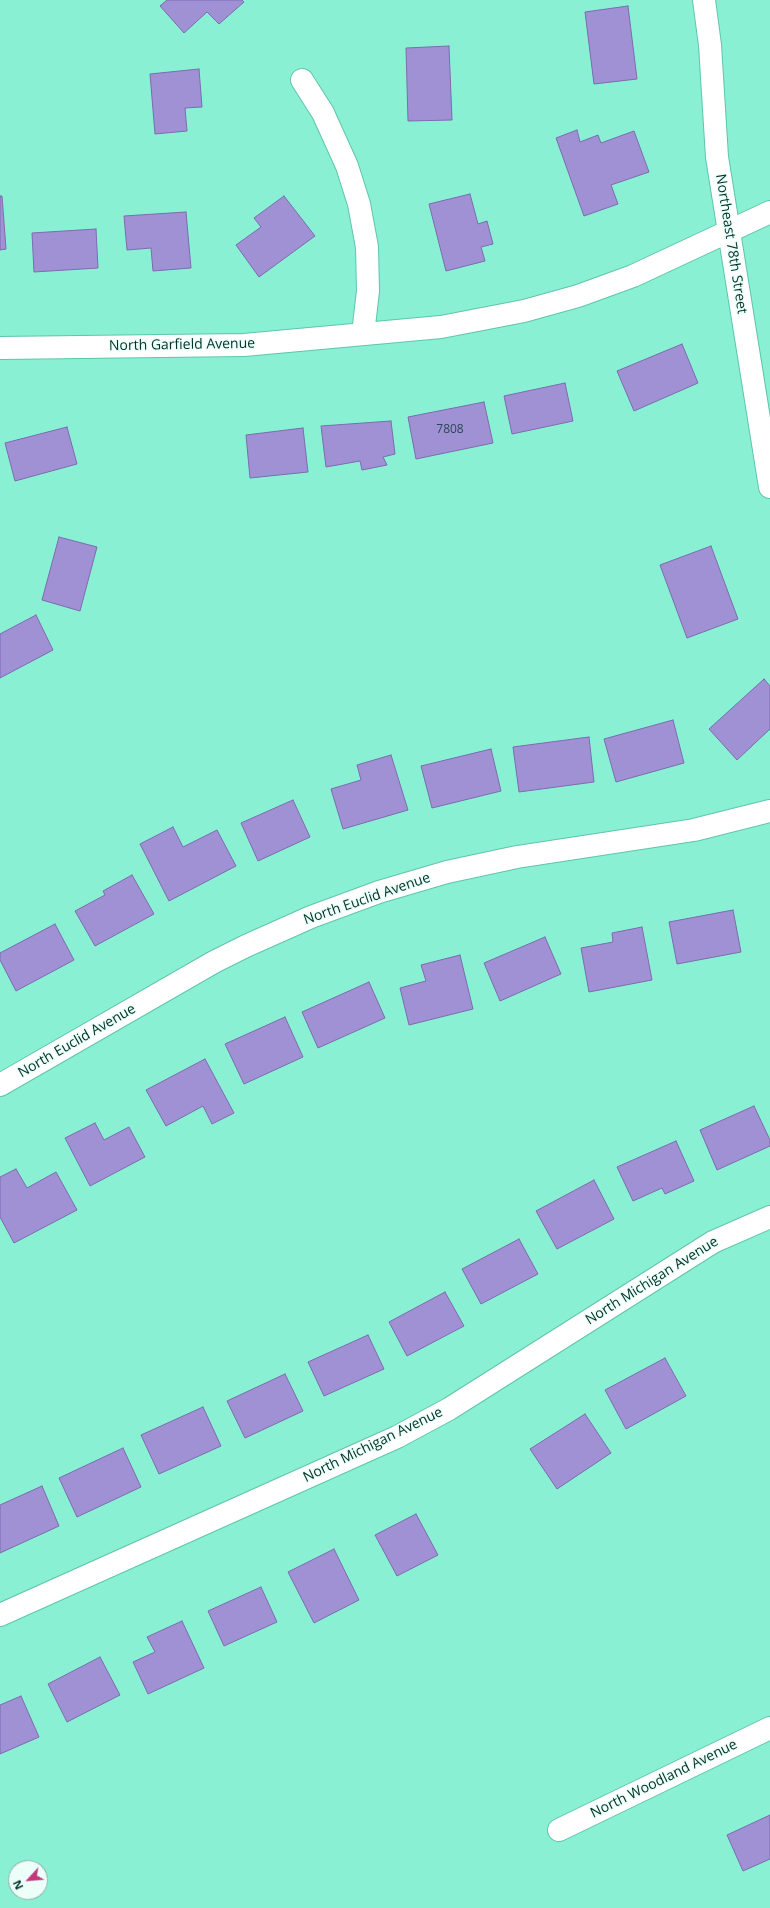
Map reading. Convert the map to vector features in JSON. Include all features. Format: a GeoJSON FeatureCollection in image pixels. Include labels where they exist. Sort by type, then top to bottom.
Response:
{"type":"FeatureCollection","features":[{"type":"Feature","properties":{"kind":"street","name":"Northeast 78th Street"},"geometry":{"type":"LineString","coordinates":[[704,0],[710,45],[717,157],[770,487]]}},
{"type":"Feature","properties":{"kind":"street"},"geometry":{"type":"LineString","coordinates":[[302,80],[323,113],[341,152],[359,204],[367,247],[368,291],[364,334]]}},
{"type":"Feature","properties":{"kind":"street","name":"North Garfield Avenue"},"geometry":{"type":"LineString","coordinates":[[0,348],[244,345],[441,327],[537,307],[578,296],[633,276],[770,212]]}},
{"type":"Feature","properties":{"kind":"street","name":"North Euclid Avenue"},"geometry":{"type":"LineString","coordinates":[[0,1085],[214,962],[311,917],[379,892],[447,872],[517,857],[694,830],[770,811]]}},
{"type":"Feature","properties":{"kind":"street","name":"North Michigan Avenue"},"geometry":{"type":"LineString","coordinates":[[0,1616],[397,1437],[449,1409],[713,1242],[770,1217]]}},
{"type":"Feature","properties":{"kind":"street","name":"North Woodland Avenue"},"geometry":{"type":"LineString","coordinates":[[559,1830],[770,1728]]}},
{"type":"Feature","properties":{"kind":"building"},"geometry":{"type":"Polygon","coordinates":[[[167,0],[242,0],[244,2],[219,24],[207,12],[184,33],[160,6],[167,0]]]}},
{"type":"Feature","properties":{"kind":"building"},"geometry":{"type":"Polygon","coordinates":[[[628,6],[637,79],[594,84],[585,12],[628,6]]]}},
{"type":"Feature","properties":{"kind":"building"},"geometry":{"type":"Polygon","coordinates":[[[449,46],[452,120],[408,121],[406,48],[449,46]]]}},
{"type":"Feature","properties":{"kind":"building"},"geometry":{"type":"Polygon","coordinates":[[[199,69],[202,107],[185,108],[187,131],[155,134],[150,74],[199,69]]]}},
{"type":"Feature","properties":{"kind":"building"},"geometry":{"type":"Polygon","coordinates":[[[577,130],[580,142],[598,135],[601,143],[634,131],[649,172],[611,185],[618,204],[584,216],[556,138],[577,130]]]}},
{"type":"Feature","properties":{"kind":"building"},"geometry":{"type":"Polygon","coordinates":[[[470,194],[478,224],[487,221],[493,244],[481,247],[485,261],[446,271],[429,204],[470,194]]]}},
{"type":"Feature","properties":{"kind":"building"},"geometry":{"type":"Polygon","coordinates":[[[0,196],[2,196],[6,249],[0,250],[0,196]]]}},
{"type":"Feature","properties":{"kind":"building"},"geometry":{"type":"Polygon","coordinates":[[[284,196],[315,236],[259,277],[236,245],[261,227],[254,218],[284,196]]]}},
{"type":"Feature","properties":{"kind":"building"},"geometry":{"type":"Polygon","coordinates":[[[186,212],[191,268],[153,271],[151,248],[127,250],[124,216],[186,212]]]}},
{"type":"Feature","properties":{"kind":"building"},"geometry":{"type":"Polygon","coordinates":[[[96,229],[98,268],[34,272],[32,233],[96,229]]]}},
{"type":"Feature","properties":{"kind":"building"},"geometry":{"type":"Polygon","coordinates":[[[682,344],[698,383],[634,411],[617,371],[682,344]]]}},
{"type":"Feature","properties":{"kind":"building"},"geometry":{"type":"Polygon","coordinates":[[[565,383],[573,421],[512,434],[504,396],[565,383]]]}},
{"type":"Feature","properties":{"kind":"building"},"geometry":{"type":"Polygon","coordinates":[[[484,402],[493,443],[416,459],[408,417],[484,402]]]}},
{"type":"Feature","properties":{"kind":"building"},"geometry":{"type":"Polygon","coordinates":[[[391,421],[395,454],[383,457],[387,465],[362,470],[360,461],[326,467],[321,426],[391,421]]]}},
{"type":"Feature","properties":{"kind":"building"},"geometry":{"type":"Polygon","coordinates":[[[67,427],[77,464],[15,481],[5,443],[67,427]]]}},
{"type":"Feature","properties":{"kind":"building"},"geometry":{"type":"Polygon","coordinates":[[[303,428],[308,472],[250,478],[246,435],[303,428]]]}},
{"type":"Feature","properties":{"kind":"building"},"geometry":{"type":"Polygon","coordinates":[[[59,537],[97,547],[80,611],[42,600],[59,537]]]}},
{"type":"Feature","properties":{"kind":"building"},"geometry":{"type":"Polygon","coordinates":[[[711,546],[738,619],[687,638],[660,565],[711,546]]]}},
{"type":"Feature","properties":{"kind":"building"},"geometry":{"type":"Polygon","coordinates":[[[36,615],[53,650],[0,678],[0,634],[36,615]]]}},
{"type":"Feature","properties":{"kind":"building"},"geometry":{"type":"Polygon","coordinates":[[[764,679],[770,686],[770,729],[737,760],[709,729],[764,679]]]}},
{"type":"Feature","properties":{"kind":"building"},"geometry":{"type":"Polygon","coordinates":[[[673,720],[684,763],[616,782],[604,739],[673,720]]]}},
{"type":"Feature","properties":{"kind":"building"},"geometry":{"type":"Polygon","coordinates":[[[589,737],[594,782],[519,792],[513,747],[589,737]]]}},
{"type":"Feature","properties":{"kind":"building"},"geometry":{"type":"Polygon","coordinates":[[[491,749],[501,791],[432,808],[421,766],[491,749]]]}},
{"type":"Feature","properties":{"kind":"building"},"geometry":{"type":"Polygon","coordinates":[[[391,755],[408,810],[343,829],[331,789],[361,780],[357,765],[391,755]]]}},
{"type":"Feature","properties":{"kind":"building"},"geometry":{"type":"Polygon","coordinates":[[[293,800],[310,837],[258,861],[241,823],[293,800]]]}},
{"type":"Feature","properties":{"kind":"building"},"geometry":{"type":"Polygon","coordinates":[[[173,827],[183,847],[217,830],[236,866],[169,901],[140,844],[173,827]]]}},
{"type":"Feature","properties":{"kind":"building"},"geometry":{"type":"Polygon","coordinates":[[[132,875],[154,914],[95,946],[75,911],[105,895],[103,891],[132,875]]]}},
{"type":"Feature","properties":{"kind":"building"},"geometry":{"type":"Polygon","coordinates":[[[733,910],[741,952],[677,964],[669,922],[733,910]]]}},
{"type":"Feature","properties":{"kind":"building"},"geometry":{"type":"Polygon","coordinates":[[[55,924],[74,960],[16,991],[0,960],[0,953],[55,924]]]}},
{"type":"Feature","properties":{"kind":"building"},"geometry":{"type":"Polygon","coordinates":[[[642,927],[652,980],[589,992],[581,948],[613,942],[612,933],[642,927]]]}},
{"type":"Feature","properties":{"kind":"building"},"geometry":{"type":"Polygon","coordinates":[[[545,937],[561,974],[500,1001],[484,963],[545,937]]]}},
{"type":"Feature","properties":{"kind":"building"},"geometry":{"type":"Polygon","coordinates":[[[460,955],[473,1009],[409,1025],[400,988],[426,981],[421,965],[460,955]]]}},
{"type":"Feature","properties":{"kind":"building"},"geometry":{"type":"Polygon","coordinates":[[[369,982],[385,1018],[318,1048],[302,1012],[369,982]]]}},
{"type":"Feature","properties":{"kind":"building"},"geometry":{"type":"Polygon","coordinates":[[[285,1017],[303,1057],[244,1084],[225,1044],[285,1017]]]}},
{"type":"Feature","properties":{"kind":"building"},"geometry":{"type":"Polygon","coordinates":[[[205,1059],[234,1113],[212,1124],[203,1106],[166,1126],[146,1090],[205,1059]]]}},
{"type":"Feature","properties":{"kind":"building"},"geometry":{"type":"Polygon","coordinates":[[[754,1106],[770,1140],[770,1146],[717,1170],[700,1130],[754,1106]]]}},
{"type":"Feature","properties":{"kind":"building"},"geometry":{"type":"Polygon","coordinates":[[[95,1123],[104,1140],[129,1127],[145,1157],[90,1186],[65,1138],[95,1123]]]}},
{"type":"Feature","properties":{"kind":"building"},"geometry":{"type":"Polygon","coordinates":[[[676,1141],[694,1181],[665,1194],[662,1188],[633,1201],[617,1167],[676,1141]]]}},
{"type":"Feature","properties":{"kind":"building"},"geometry":{"type":"Polygon","coordinates":[[[16,1169],[27,1188],[56,1172],[77,1210],[14,1243],[0,1217],[0,1177],[16,1169]]]}},
{"type":"Feature","properties":{"kind":"building"},"geometry":{"type":"Polygon","coordinates":[[[594,1180],[614,1219],[557,1249],[536,1211],[594,1180]]]}},
{"type":"Feature","properties":{"kind":"building"},"geometry":{"type":"Polygon","coordinates":[[[519,1239],[538,1274],[481,1304],[462,1269],[519,1239]]]}},
{"type":"Feature","properties":{"kind":"building"},"geometry":{"type":"Polygon","coordinates":[[[445,1292],[464,1326],[407,1356],[389,1322],[445,1292]]]}},
{"type":"Feature","properties":{"kind":"building"},"geometry":{"type":"Polygon","coordinates":[[[368,1335],[384,1369],[324,1396],[308,1362],[368,1335]]]}},
{"type":"Feature","properties":{"kind":"building"},"geometry":{"type":"Polygon","coordinates":[[[665,1358],[686,1396],[626,1429],[605,1390],[665,1358]]]}},
{"type":"Feature","properties":{"kind":"building"},"geometry":{"type":"Polygon","coordinates":[[[285,1374],[303,1411],[245,1438],[227,1401],[285,1374]]]}},
{"type":"Feature","properties":{"kind":"building"},"geometry":{"type":"Polygon","coordinates":[[[203,1407],[221,1446],[159,1474],[141,1435],[203,1407]]]}},
{"type":"Feature","properties":{"kind":"building"},"geometry":{"type":"Polygon","coordinates":[[[585,1414],[611,1453],[557,1489],[530,1449],[585,1414]]]}},
{"type":"Feature","properties":{"kind":"building"},"geometry":{"type":"Polygon","coordinates":[[[123,1448],[141,1487],[77,1517],[59,1478],[123,1448]]]}},
{"type":"Feature","properties":{"kind":"building"},"geometry":{"type":"Polygon","coordinates":[[[42,1486],[59,1526],[0,1553],[0,1505],[42,1486]]]}},
{"type":"Feature","properties":{"kind":"building"},"geometry":{"type":"Polygon","coordinates":[[[416,1514],[438,1555],[397,1576],[375,1535],[416,1514]]]}},
{"type":"Feature","properties":{"kind":"building"},"geometry":{"type":"Polygon","coordinates":[[[334,1549],[359,1600],[314,1623],[288,1572],[334,1549]]]}},
{"type":"Feature","properties":{"kind":"building"},"geometry":{"type":"Polygon","coordinates":[[[261,1587],[277,1622],[224,1646],[208,1611],[261,1587]]]}},
{"type":"Feature","properties":{"kind":"building"},"geometry":{"type":"Polygon","coordinates":[[[182,1621],[204,1668],[148,1694],[133,1662],[155,1652],[147,1637],[182,1621]]]}},
{"type":"Feature","properties":{"kind":"building"},"geometry":{"type":"Polygon","coordinates":[[[100,1657],[120,1695],[67,1722],[48,1684],[100,1657]]]}},
{"type":"Feature","properties":{"kind":"building"},"geometry":{"type":"Polygon","coordinates":[[[21,1696],[39,1737],[0,1754],[0,1705],[21,1696]]]}},
{"type":"Feature","properties":{"kind":"building"},"geometry":{"type":"Polygon","coordinates":[[[770,1815],[770,1859],[743,1871],[727,1835],[770,1815]]]}}]}
